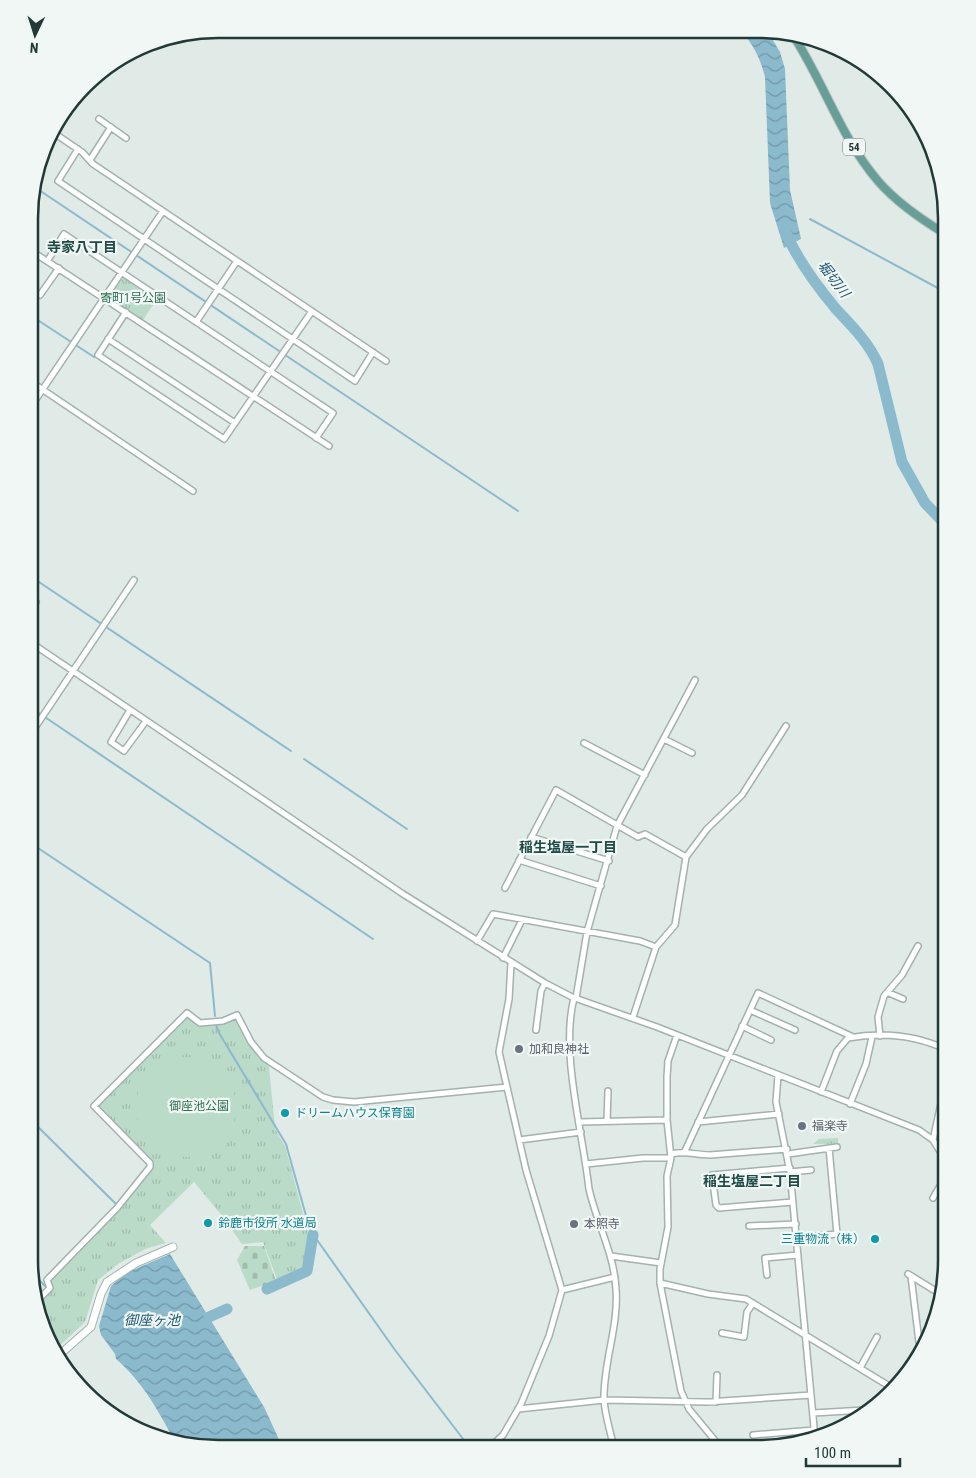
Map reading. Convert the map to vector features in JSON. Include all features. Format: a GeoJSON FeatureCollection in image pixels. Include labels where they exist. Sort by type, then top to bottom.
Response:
{"type":"FeatureCollection","features":[{"type":"Feature","properties":{"kind":"main road","name":"54"},"geometry":{"type":"LineString","coordinates":[[797,42],[813,68],[843,129],[869,169],[887,190],[907,208],[938,229]]}},
{"type":"Feature","properties":{"kind":"street"},"geometry":{"type":"LineString","coordinates":[[99,119],[126,138]]}},
{"type":"Feature","properties":{"kind":"street"},"geometry":{"type":"LineString","coordinates":[[90,160],[111,127]]}},
{"type":"Feature","properties":{"kind":"street"},"geometry":{"type":"LineString","coordinates":[[58,135],[163,211],[386,361]]}},
{"type":"Feature","properties":{"kind":"street"},"geometry":{"type":"LineString","coordinates":[[78,149],[58,181],[355,381],[374,352]]}},
{"type":"Feature","properties":{"kind":"street"},"geometry":{"type":"LineString","coordinates":[[38,396],[163,211]]}},
{"type":"Feature","properties":{"kind":"street"},"geometry":{"type":"LineString","coordinates":[[48,260],[64,234],[122,272],[333,413],[316,438]]}},
{"type":"Feature","properties":{"kind":"street"},"geometry":{"type":"LineString","coordinates":[[38,254],[329,446]]}},
{"type":"Feature","properties":{"kind":"street"},"geometry":{"type":"LineString","coordinates":[[196,322],[236,261]]}},
{"type":"Feature","properties":{"kind":"street"},"geometry":{"type":"LineString","coordinates":[[40,295],[59,268]]}},
{"type":"Feature","properties":{"kind":"street"},"geometry":{"type":"LineString","coordinates":[[126,312],[98,355],[224,439],[312,312]]}},
{"type":"Feature","properties":{"kind":"street"},"geometry":{"type":"LineString","coordinates":[[108,339],[235,423]]}},
{"type":"Feature","properties":{"kind":"street"},"geometry":{"type":"LineString","coordinates":[[38,386],[194,492]]}},
{"type":"Feature","properties":{"kind":"street"},"geometry":{"type":"LineString","coordinates":[[38,723],[134,580]]}},
{"type":"Feature","properties":{"kind":"street"},"geometry":{"type":"LineString","coordinates":[[38,647],[477,941],[545,983],[575,998],[633,1017],[919,1130],[933,1140],[938,1148]]}},
{"type":"Feature","properties":{"kind":"street"},"geometry":{"type":"LineString","coordinates":[[612,1440],[604,1400],[616,1321],[615,1277],[611,1256],[593,1208],[571,1048],[571,1009],[575,998],[588,932],[609,861],[617,826],[695,680]]}},
{"type":"Feature","properties":{"kind":"street"},"geometry":{"type":"LineString","coordinates":[[130,710],[110,742],[124,751],[146,721]]}},
{"type":"Feature","properties":{"kind":"street"},"geometry":{"type":"LineString","coordinates":[[633,1017],[656,947],[675,925],[686,857],[707,829],[742,795],[786,726]]}},
{"type":"Feature","properties":{"kind":"street"},"geometry":{"type":"LineString","coordinates":[[664,739],[692,754]]}},
{"type":"Feature","properties":{"kind":"street"},"geometry":{"type":"LineString","coordinates":[[584,743],[645,775]]}},
{"type":"Feature","properties":{"kind":"street"},"geometry":{"type":"LineString","coordinates":[[506,888],[556,790],[638,838],[645,834],[686,857]]}},
{"type":"Feature","properties":{"kind":"street"},"geometry":{"type":"LineString","coordinates":[[531,837],[609,861]]}},
{"type":"Feature","properties":{"kind":"street"},"geometry":{"type":"LineString","coordinates":[[519,860],[601,886]]}},
{"type":"Feature","properties":{"kind":"street"},"geometry":{"type":"LineString","coordinates":[[477,941],[493,914],[522,920],[547,922],[588,932],[640,941],[656,947]]}},
{"type":"Feature","properties":{"kind":"street"},"geometry":{"type":"LineString","coordinates":[[503,958],[522,920]]}},
{"type":"Feature","properties":{"kind":"street"},"geometry":{"type":"LineString","coordinates":[[880,1036],[878,1017],[884,996],[889,993],[918,946]]}},
{"type":"Feature","properties":{"kind":"street"},"geometry":{"type":"LineString","coordinates":[[498,1440],[518,1409],[549,1336],[562,1290],[519,1140],[499,1052],[509,1000],[511,963]]}},
{"type":"Feature","properties":{"kind":"street"},"geometry":{"type":"LineString","coordinates":[[536,1030],[541,991],[545,983]]}},
{"type":"Feature","properties":{"kind":"street"},"geometry":{"type":"LineString","coordinates":[[685,1151],[758,993],[853,1037]]}},
{"type":"Feature","properties":{"kind":"street"},"geometry":{"type":"LineString","coordinates":[[889,993],[903,999]]}},
{"type":"Feature","properties":{"kind":"street"},"geometry":{"type":"LineString","coordinates":[[750,1010],[795,1030]]}},
{"type":"Feature","properties":{"kind":"street"},"geometry":{"type":"LineString","coordinates":[[41,1297],[50,1288],[46,1280],[118,1208],[150,1167],[150,1163],[94,1106],[187,1013],[200,1023],[223,1021],[237,1015],[251,1042],[264,1058],[323,1097],[333,1100],[354,1102],[507,1087]]}},
{"type":"Feature","properties":{"kind":"street"},"geometry":{"type":"LineString","coordinates":[[742,1026],[771,1040]]}},
{"type":"Feature","properties":{"kind":"street"},"geometry":{"type":"LineString","coordinates":[[677,1035],[668,1061],[667,1120],[671,1156],[667,1176],[668,1227],[661,1263],[660,1283],[681,1391],[685,1402],[715,1440]]}},
{"type":"Feature","properties":{"kind":"street"},"geometry":{"type":"LineString","coordinates":[[821,1092],[837,1052],[848,1038],[908,1036],[938,1047]]}},
{"type":"Feature","properties":{"kind":"street"},"geometry":{"type":"LineString","coordinates":[[850,1104],[866,1064],[872,1037]]}},
{"type":"Feature","properties":{"kind":"street"},"geometry":{"type":"LineString","coordinates":[[753,1436],[814,1430],[790,1170],[776,1097],[778,1075]]}},
{"type":"Feature","properties":{"kind":"street"},"geometry":{"type":"LineString","coordinates":[[607,1121],[608,1091]]}},
{"type":"Feature","properties":{"kind":"street"},"geometry":{"type":"LineString","coordinates":[[698,1122],[779,1114]]}},
{"type":"Feature","properties":{"kind":"street"},"geometry":{"type":"LineString","coordinates":[[933,1140],[938,1117]]}},
{"type":"Feature","properties":{"kind":"street"},"geometry":{"type":"LineString","coordinates":[[580,1122],[667,1120]]}},
{"type":"Feature","properties":{"kind":"street"},"geometry":{"type":"LineString","coordinates":[[519,1140],[582,1132]]}},
{"type":"Feature","properties":{"kind":"street"},"geometry":{"type":"LineString","coordinates":[[586,1164],[671,1156],[685,1151],[698,1155],[710,1155],[837,1147]]}},
{"type":"Feature","properties":{"kind":"street"},"geometry":{"type":"LineString","coordinates":[[796,1238],[837,1234],[829,1148]]}},
{"type":"Feature","properties":{"kind":"street"},"geometry":{"type":"LineString","coordinates":[[793,1202],[719,1208],[716,1205],[712,1175],[812,1170]]}},
{"type":"Feature","properties":{"kind":"street"},"geometry":{"type":"LineString","coordinates":[[933,1198],[938,1189]]}},
{"type":"Feature","properties":{"kind":"street"},"geometry":{"type":"LineString","coordinates":[[749,1226],[796,1224]]}},
{"type":"Feature","properties":{"kind":"street"},"geometry":{"type":"LineString","coordinates":[[63,1352],[91,1327],[101,1294],[108,1282],[136,1263],[173,1247]]}},
{"type":"Feature","properties":{"kind":"street"},"geometry":{"type":"LineString","coordinates":[[766,1275],[765,1258],[798,1255]]}},
{"type":"Feature","properties":{"kind":"street"},"geometry":{"type":"LineString","coordinates":[[611,1256],[661,1263]]}},
{"type":"Feature","properties":{"kind":"street"},"geometry":{"type":"LineString","coordinates":[[919,1342],[909,1275],[936,1291]]}},
{"type":"Feature","properties":{"kind":"street"},"geometry":{"type":"LineString","coordinates":[[562,1290],[615,1277]]}},
{"type":"Feature","properties":{"kind":"street"},"geometry":{"type":"LineString","coordinates":[[660,1283],[708,1294],[740,1297],[889,1385]]}},
{"type":"Feature","properties":{"kind":"street"},"geometry":{"type":"LineString","coordinates":[[722,1334],[744,1337],[748,1312],[753,1303]]}},
{"type":"Feature","properties":{"kind":"street"},"geometry":{"type":"LineString","coordinates":[[860,1368],[877,1337]]}},
{"type":"Feature","properties":{"kind":"street"},"geometry":{"type":"LineString","coordinates":[[716,1402],[717,1375]]}},
{"type":"Feature","properties":{"kind":"street"},"geometry":{"type":"LineString","coordinates":[[518,1409],[604,1400],[716,1402],[811,1396]]}},
{"type":"Feature","properties":{"kind":"street"},"geometry":{"type":"LineString","coordinates":[[813,1413],[857,1410]]}},
{"type":"Feature","properties":{"kind":"green space","name":"寄町1号公園"},"geometry":{"type":"Polygon","coordinates":[[[125,277],[157,299],[143,320],[111,299],[110,294],[121,278],[125,277]]]}},
{"type":"Feature","properties":{"kind":"green space","name":"御座池公園"},"geometry":{"type":"Polygon","coordinates":[[[186,1016],[203,1025],[221,1024],[234,1019],[237,1021],[256,1054],[269,1066],[275,1129],[285,1146],[307,1228],[311,1236],[305,1270],[278,1282],[263,1242],[242,1244],[194,1182],[150,1225],[166,1243],[145,1249],[118,1264],[98,1280],[85,1322],[60,1346],[51,1329],[42,1298],[52,1289],[51,1279],[120,1209],[152,1168],[153,1163],[99,1109],[99,1104],[186,1016]]]}},
{"type":"Feature","properties":{"kind":"green space"},"geometry":{"type":"Polygon","coordinates":[[[186,1057],[205,1061],[222,1071],[232,1088],[236,1107],[232,1126],[222,1143],[205,1153],[186,1157],[167,1153],[150,1143],[140,1126],[136,1107],[140,1088],[150,1071],[167,1061],[186,1057]]]}},
{"type":"Feature","properties":{"kind":"green space"},"geometry":{"type":"Polygon","coordinates":[[[838,1138],[838,1144],[813,1144],[819,1139],[838,1138]]]}},
{"type":"Feature","properties":{"kind":"green space"},"geometry":{"type":"Polygon","coordinates":[[[245,1246],[264,1246],[276,1281],[250,1290],[237,1260],[245,1246]]]}},
{"type":"Feature","properties":{"kind":"water"},"geometry":{"type":"Polygon","coordinates":[[[747,38],[772,38],[780,52],[785,69],[790,190],[801,239],[784,248],[770,203],[765,77],[756,52],[747,38]]]}},
{"type":"Feature","properties":{"kind":"water","name":"御座ヶ池"},"geometry":{"type":"Polygon","coordinates":[[[170,1254],[264,1407],[279,1440],[206,1440],[171,1434],[143,1388],[116,1359],[115,1354],[101,1335],[99,1326],[111,1286],[126,1273],[170,1254]]]}},
{"type":"Feature","properties":{"kind":"waterway"},"geometry":{"type":"LineString","coordinates":[[40,190],[518,511]]}},
{"type":"Feature","properties":{"kind":"waterway"},"geometry":{"type":"LineString","coordinates":[[810,219],[938,288]]}},
{"type":"Feature","properties":{"kind":"waterway","name":"堀切川"},"geometry":{"type":"LineString","coordinates":[[785,231],[795,252],[814,281],[860,335],[874,356],[878,364],[902,462],[925,503],[938,517]]}},
{"type":"Feature","properties":{"kind":"waterway"},"geometry":{"type":"LineString","coordinates":[[38,320],[94,357]]}},
{"type":"Feature","properties":{"kind":"waterway"},"geometry":{"type":"LineString","coordinates":[[38,581],[291,751]]}},
{"type":"Feature","properties":{"kind":"waterway"},"geometry":{"type":"LineString","coordinates":[[38,712],[373,939]]}},
{"type":"Feature","properties":{"kind":"waterway"},"geometry":{"type":"LineString","coordinates":[[304,759],[407,829]]}},
{"type":"Feature","properties":{"kind":"waterway"},"geometry":{"type":"LineString","coordinates":[[38,848],[210,963],[215,1016]]}},
{"type":"Feature","properties":{"kind":"waterway"},"geometry":{"type":"LineString","coordinates":[[216,1025],[286,1144],[310,1230],[395,1350],[464,1440]]}},
{"type":"Feature","properties":{"kind":"waterway"},"geometry":{"type":"LineString","coordinates":[[38,1127],[117,1205]]}},
{"type":"Feature","properties":{"kind":"waterway"},"geometry":{"type":"LineString","coordinates":[[267,1289],[307,1271],[313,1235]]}},
{"type":"Feature","properties":{"kind":"waterway"},"geometry":{"type":"LineString","coordinates":[[39,1280],[45,1286]]}},
{"type":"Feature","properties":{"kind":"waterway"},"geometry":{"type":"LineString","coordinates":[[209,1317],[227,1309]]}},
{"type":"Feature","properties":{"kind":"place","name":"加和良神社"},"geometry":{"type":"Point","coordinates":[519,1049]}},
{"type":"Feature","properties":{"kind":"place","name":"ドリームハウス保育園"},"geometry":{"type":"Point","coordinates":[285,1113]}},
{"type":"Feature","properties":{"kind":"place","name":"福楽寺"},"geometry":{"type":"Point","coordinates":[802,1126]}},
{"type":"Feature","properties":{"kind":"place","name":"鈴鹿市役所 水道局"},"geometry":{"type":"Point","coordinates":[208,1223]}},
{"type":"Feature","properties":{"kind":"place","name":"本照寺"},"geometry":{"type":"Point","coordinates":[574,1224]}},
{"type":"Feature","properties":{"kind":"place","name":"三重物流（株）"},"geometry":{"type":"Point","coordinates":[875,1239]}},
{"type":"Feature","properties":{"kind":"district","name":"寺家八丁目"},"geometry":{"type":"Point","coordinates":[82,247]}},
{"type":"Feature","properties":{"kind":"district","name":"稲生塩屋一丁目"},"geometry":{"type":"Point","coordinates":[568,847]}},
{"type":"Feature","properties":{"kind":"district","name":"稲生塩屋二丁目"},"geometry":{"type":"Point","coordinates":[752,1181]}}]}
